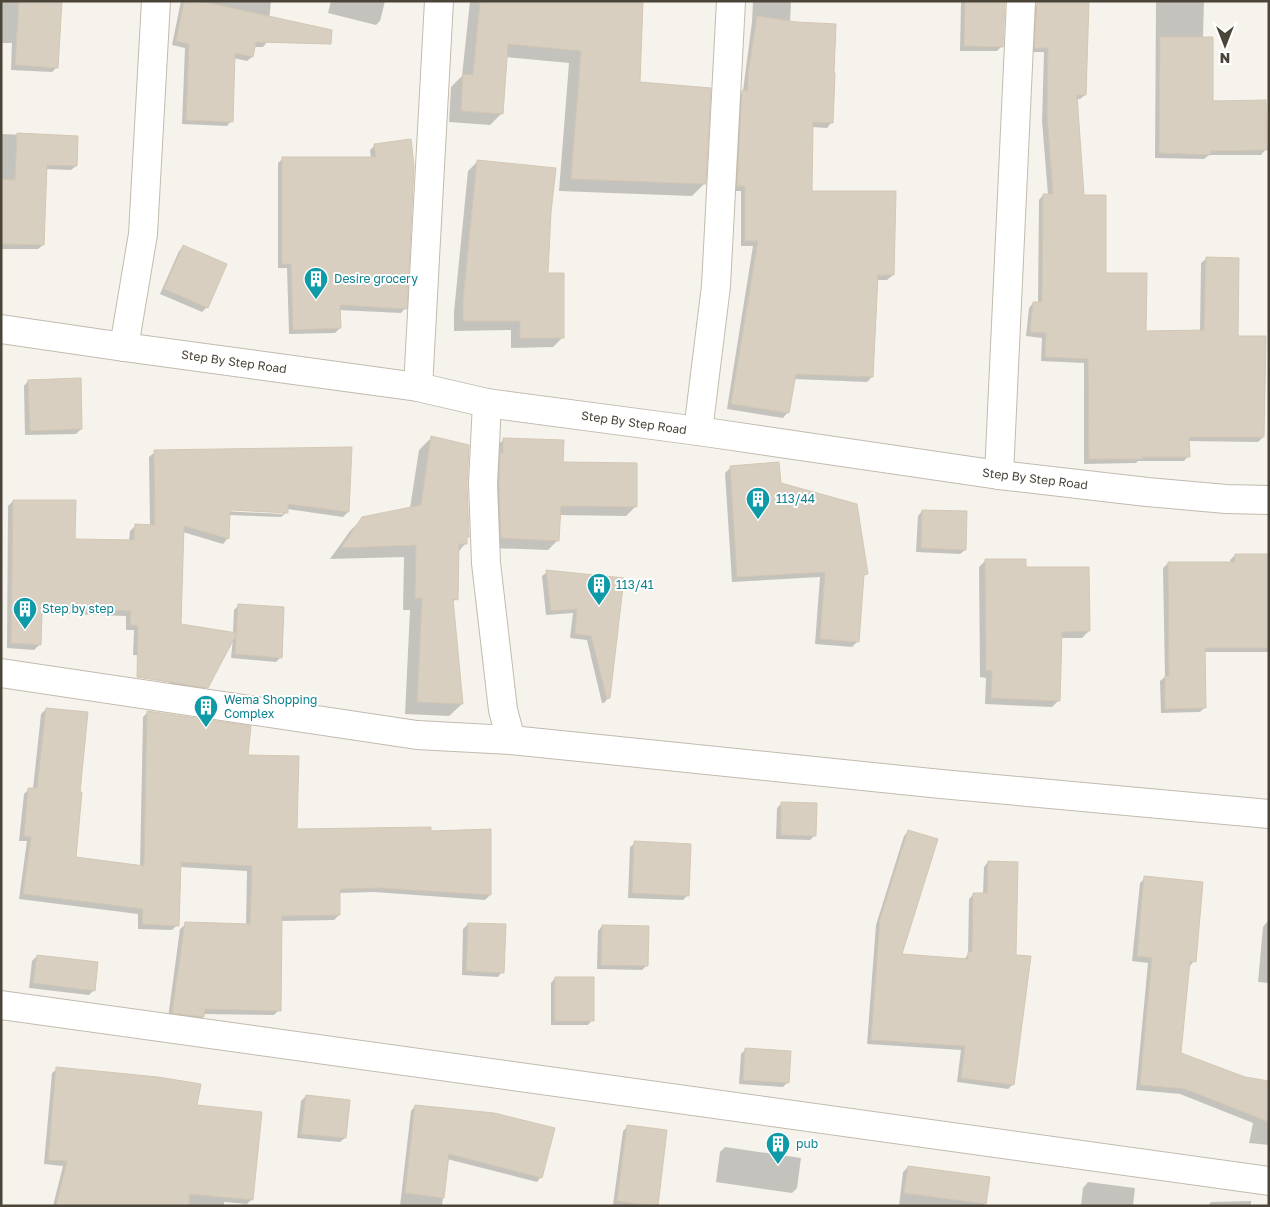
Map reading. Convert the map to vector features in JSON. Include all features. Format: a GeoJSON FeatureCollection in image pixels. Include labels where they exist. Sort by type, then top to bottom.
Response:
{"type":"FeatureCollection","features":[{"type":"Feature","properties":{"kind":"street"},"geometry":{"type":"LineString","coordinates":[[124,347],[144,234],[156,1]]}},
{"type":"Feature","properties":{"kind":"street"},"geometry":{"type":"LineString","coordinates":[[418,387],[439,1]]}},
{"type":"Feature","properties":{"kind":"street"},"geometry":{"type":"LineString","coordinates":[[698,431],[716,286],[731,1]]}},
{"type":"Feature","properties":{"kind":"street"},"geometry":{"type":"LineString","coordinates":[[999,475],[1021,1]]}},
{"type":"Feature","properties":{"kind":"street","name":"Step By Step Road"},"geometry":{"type":"LineString","coordinates":[[1,329],[418,387],[487,402],[999,475],[1147,492],[1226,499],[1269,500]]}},
{"type":"Feature","properties":{"kind":"street"},"geometry":{"type":"LineString","coordinates":[[487,402],[483,484],[486,563],[503,710],[511,740]]}},
{"type":"Feature","properties":{"kind":"street"},"geometry":{"type":"LineString","coordinates":[[1,673],[417,735],[511,740],[941,784],[1269,814]]}},
{"type":"Feature","properties":{"kind":"street"},"geometry":{"type":"LineString","coordinates":[[1,1005],[1269,1181]]}},
{"type":"Feature","properties":{"kind":"building"},"geometry":{"type":"Polygon","coordinates":[[[19,1],[62,1],[58,68],[15,65],[19,1]]]}},
{"type":"Feature","properties":{"kind":"building"},"geometry":{"type":"Polygon","coordinates":[[[184,1],[200,1],[332,30],[331,44],[256,42],[253,57],[235,53],[233,122],[186,120],[189,44],[176,41],[184,1]]]}},
{"type":"Feature","properties":{"kind":"building"},"geometry":{"type":"Polygon","coordinates":[[[480,1],[643,1],[640,82],[711,88],[706,184],[571,179],[581,51],[508,44],[503,114],[461,111],[463,74],[473,75],[480,1]]]}},
{"type":"Feature","properties":{"kind":"building"},"geometry":{"type":"Polygon","coordinates":[[[965,1],[1005,1],[1003,47],[964,46],[965,1]]]}},
{"type":"Feature","properties":{"kind":"building"},"geometry":{"type":"Polygon","coordinates":[[[1037,1],[1089,1],[1086,95],[1077,95],[1084,195],[1106,195],[1106,273],[1147,273],[1146,331],[1204,330],[1206,257],[1239,258],[1238,336],[1266,336],[1264,437],[1189,437],[1190,457],[1089,459],[1088,359],[1045,357],[1046,333],[1030,332],[1033,302],[1042,302],[1043,194],[1053,194],[1047,115],[1048,48],[1034,48],[1037,1]]]}},
{"type":"Feature","properties":{"kind":"building"},"geometry":{"type":"Polygon","coordinates":[[[757,16],[796,22],[836,24],[833,123],[813,122],[812,191],[896,191],[894,275],[878,275],[873,377],[796,374],[789,413],[731,404],[758,241],[745,241],[745,186],[737,186],[742,90],[748,91],[748,75],[757,16]]]}},
{"type":"Feature","properties":{"kind":"building"},"geometry":{"type":"Polygon","coordinates":[[[1160,37],[1213,37],[1213,101],[1266,100],[1267,150],[1210,151],[1210,155],[1159,153],[1160,37]]]}},
{"type":"Feature","properties":{"kind":"building"},"geometry":{"type":"Polygon","coordinates":[[[17,133],[78,136],[77,166],[47,165],[44,245],[1,244],[1,179],[15,180],[17,133]]]}},
{"type":"Feature","properties":{"kind":"building"},"geometry":{"type":"Polygon","coordinates":[[[411,139],[414,166],[407,309],[340,305],[341,328],[293,330],[291,264],[282,264],[282,157],[376,157],[374,144],[411,139]]]}},
{"type":"Feature","properties":{"kind":"building"},"geometry":{"type":"Polygon","coordinates":[[[477,160],[556,168],[551,212],[548,273],[564,273],[564,338],[520,338],[520,321],[463,321],[463,301],[477,160]]]}},
{"type":"Feature","properties":{"kind":"building"},"geometry":{"type":"Polygon","coordinates":[[[183,245],[227,264],[208,308],[164,289],[183,245]]]}},
{"type":"Feature","properties":{"kind":"building"},"geometry":{"type":"Polygon","coordinates":[[[81,378],[82,429],[30,431],[28,380],[81,378]]]}},
{"type":"Feature","properties":{"kind":"building"},"geometry":{"type":"Polygon","coordinates":[[[431,436],[469,445],[467,485],[469,537],[467,537],[467,544],[459,544],[458,600],[453,599],[463,704],[417,702],[422,598],[415,598],[416,545],[341,548],[362,517],[421,505],[431,436]]]}},
{"type":"Feature","properties":{"kind":"building"},"geometry":{"type":"Polygon","coordinates":[[[503,438],[564,440],[563,462],[637,463],[637,507],[561,506],[559,541],[501,538],[499,484],[500,453],[503,453],[503,438]]]}},
{"type":"Feature","properties":{"kind":"building"},"geometry":{"type":"Polygon","coordinates":[[[352,447],[349,512],[288,504],[288,513],[230,510],[229,539],[184,526],[181,624],[237,633],[208,688],[137,677],[138,626],[130,625],[131,611],[44,608],[44,612],[42,612],[41,645],[11,643],[13,500],[76,500],[75,539],[134,540],[135,524],[155,525],[154,450],[352,447]]]}},
{"type":"Feature","properties":{"kind":"building"},"geometry":{"type":"Polygon","coordinates":[[[779,462],[781,483],[857,504],[868,574],[864,575],[859,642],[820,639],[825,572],[737,577],[730,466],[779,462]]]}},
{"type":"Feature","properties":{"kind":"building"},"geometry":{"type":"Polygon","coordinates":[[[922,510],[967,511],[966,550],[921,548],[922,510]]]}},
{"type":"Feature","properties":{"kind":"building"},"geometry":{"type":"Polygon","coordinates":[[[1235,554],[1269,554],[1269,648],[1205,648],[1206,708],[1165,709],[1165,676],[1169,676],[1168,562],[1235,562],[1235,554]]]}},
{"type":"Feature","properties":{"kind":"building"},"geometry":{"type":"Polygon","coordinates":[[[985,559],[1026,559],[1026,567],[1089,567],[1090,631],[1062,632],[1060,701],[991,698],[992,671],[986,670],[985,559]]]}},
{"type":"Feature","properties":{"kind":"building"},"geometry":{"type":"Polygon","coordinates":[[[546,570],[624,578],[610,698],[607,699],[591,636],[575,634],[577,609],[551,611],[546,570]]]}},
{"type":"Feature","properties":{"kind":"building"},"geometry":{"type":"Polygon","coordinates":[[[238,604],[284,607],[282,658],[235,654],[238,604]]]}},
{"type":"Feature","properties":{"kind":"building"},"geometry":{"type":"Polygon","coordinates":[[[46,708],[88,712],[76,857],[144,866],[147,711],[251,726],[248,755],[299,756],[297,829],[431,827],[431,831],[491,829],[491,895],[380,888],[340,889],[340,915],[282,916],[281,1011],[205,1009],[204,1017],[172,1013],[185,922],[250,924],[252,866],[181,862],[179,926],[142,924],[143,909],[23,894],[31,837],[24,836],[28,788],[37,788],[46,708]]]}},
{"type":"Feature","properties":{"kind":"building"},"geometry":{"type":"Polygon","coordinates":[[[781,802],[817,803],[816,836],[781,835],[781,802]]]}},
{"type":"Feature","properties":{"kind":"building"},"geometry":{"type":"Polygon","coordinates":[[[908,830],[938,839],[902,954],[968,959],[968,952],[972,952],[973,893],[987,893],[988,861],[1018,862],[1016,955],[1031,956],[1014,1085],[961,1078],[965,1046],[871,1040],[880,919],[908,830]]]}},
{"type":"Feature","properties":{"kind":"building"},"geometry":{"type":"Polygon","coordinates":[[[634,841],[691,844],[689,896],[632,893],[634,841]]]}},
{"type":"Feature","properties":{"kind":"building"},"geometry":{"type":"Polygon","coordinates":[[[1144,876],[1203,882],[1196,962],[1190,961],[1181,1053],[1245,1077],[1269,1081],[1269,1122],[1185,1089],[1140,1085],[1152,958],[1137,956],[1144,876]]]}},
{"type":"Feature","properties":{"kind":"building"},"geometry":{"type":"Polygon","coordinates":[[[468,923],[506,924],[504,973],[466,971],[468,923]]]}},
{"type":"Feature","properties":{"kind":"building"},"geometry":{"type":"Polygon","coordinates":[[[602,925],[649,926],[648,966],[601,965],[602,925]]]}},
{"type":"Feature","properties":{"kind":"building"},"geometry":{"type":"Polygon","coordinates":[[[37,955],[98,962],[95,991],[33,983],[37,955]]]}},
{"type":"Feature","properties":{"kind":"building"},"geometry":{"type":"Polygon","coordinates":[[[555,977],[594,977],[594,1021],[555,1021],[555,977]]]}},
{"type":"Feature","properties":{"kind":"building"},"geometry":{"type":"Polygon","coordinates":[[[745,1048],[791,1051],[789,1083],[743,1080],[745,1048]]]}},
{"type":"Feature","properties":{"kind":"building"},"geometry":{"type":"Polygon","coordinates":[[[56,1067],[158,1077],[201,1084],[197,1105],[262,1112],[253,1200],[189,1194],[189,1206],[56,1206],[67,1161],[48,1160],[56,1067]]]}},
{"type":"Feature","properties":{"kind":"building"},"geometry":{"type":"Polygon","coordinates":[[[306,1095],[350,1100],[346,1138],[301,1134],[306,1095]]]}},
{"type":"Feature","properties":{"kind":"building"},"geometry":{"type":"Polygon","coordinates":[[[415,1105],[494,1113],[555,1128],[542,1178],[449,1154],[444,1198],[405,1193],[415,1105]]]}},
{"type":"Feature","properties":{"kind":"building"},"geometry":{"type":"Polygon","coordinates":[[[627,1125],[667,1130],[658,1206],[617,1201],[627,1125]]]}},
{"type":"Feature","properties":{"kind":"building"},"geometry":{"type":"Polygon","coordinates":[[[908,1166],[990,1177],[986,1204],[904,1193],[908,1166]]]}},
{"type":"Feature","properties":{"kind":"place","name":"Desire grocery"},"geometry":{"type":"Point","coordinates":[316,300]}},
{"type":"Feature","properties":{"kind":"place","name":"113/44"},"geometry":{"type":"Point","coordinates":[758,520]}},
{"type":"Feature","properties":{"kind":"place","name":"113/41"},"geometry":{"type":"Point","coordinates":[599,606]}},
{"type":"Feature","properties":{"kind":"place","name":"Step by step"},"geometry":{"type":"Point","coordinates":[25,630]}},
{"type":"Feature","properties":{"kind":"place","name":"Wema Shopping Complex"},"geometry":{"type":"Point","coordinates":[206,728]}},
{"type":"Feature","properties":{"kind":"place","name":"pub"},"geometry":{"type":"Point","coordinates":[778,1165]}}]}
